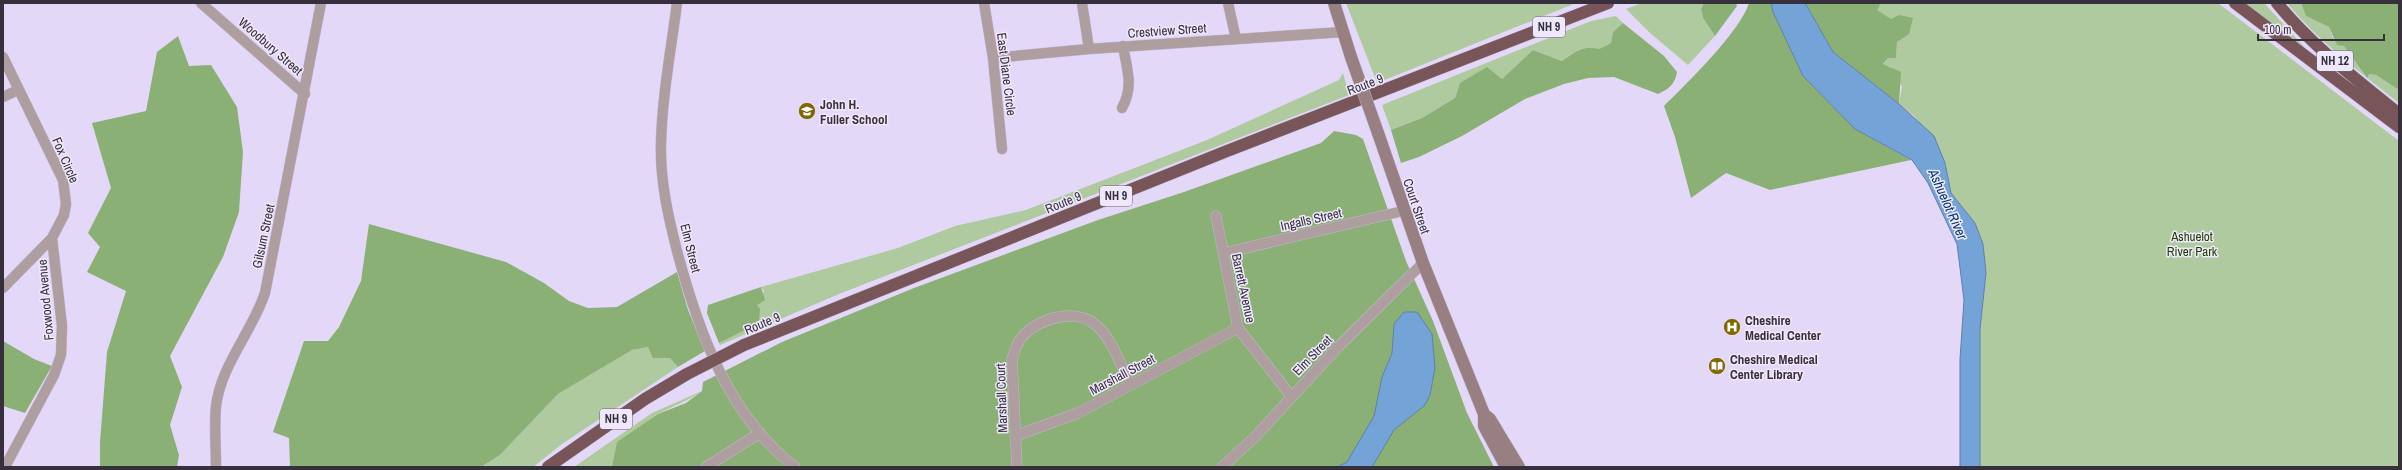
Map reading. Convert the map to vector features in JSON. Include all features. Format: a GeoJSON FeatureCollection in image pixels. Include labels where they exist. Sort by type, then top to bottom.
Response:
{"type":"FeatureCollection","features":[{"type":"Feature","properties":{"kind":"highway","name":"Route 9"},"geometry":{"type":"LineString","coordinates":[[548,467],[645,399],[686,374],[744,345],[1227,151],[1608,3]]}},
{"type":"Feature","properties":{"kind":"highway"},"geometry":{"type":"LineString","coordinates":[[2235,3],[2399,127]]}},
{"type":"Feature","properties":{"kind":"highway","name":"NH 12"},"geometry":{"type":"LineString","coordinates":[[2277,3],[2325,52],[2399,114]]}},
{"type":"Feature","properties":{"kind":"main road","name":"Court Street"},"geometry":{"type":"LineString","coordinates":[[1334,3],[1403,211],[1484,414],[1484,426],[1506,467]]}},
{"type":"Feature","properties":{"kind":"main road","name":"Court Street"},"geometry":{"type":"LineString","coordinates":[[1484,414],[1490,419],[1519,467]]}},
{"type":"Feature","properties":{"kind":"street","name":"Woodbury Street"},"geometry":{"type":"LineString","coordinates":[[201,3],[305,94]]}},
{"type":"Feature","properties":{"kind":"street","name":"Gilsum Street"},"geometry":{"type":"LineString","coordinates":[[216,467],[216,404],[231,362],[254,321],[265,293],[305,94],[321,3]]}},
{"type":"Feature","properties":{"kind":"street","name":"Elm Street"},"geometry":{"type":"LineString","coordinates":[[677,3],[661,144],[664,193],[682,269],[698,321],[730,389],[760,433],[795,467]]}},
{"type":"Feature","properties":{"kind":"street","name":"East Diane Circle"},"geometry":{"type":"LineString","coordinates":[[984,3],[993,58],[1002,149]]}},
{"type":"Feature","properties":{"kind":"street"},"geometry":{"type":"LineString","coordinates":[[1082,3],[1089,48]]}},
{"type":"Feature","properties":{"kind":"street"},"geometry":{"type":"LineString","coordinates":[[1228,3],[1236,39]]}},
{"type":"Feature","properties":{"kind":"street","name":"Crestview Street"},"geometry":{"type":"LineString","coordinates":[[993,58],[1089,48],[1343,32]]}},
{"type":"Feature","properties":{"kind":"street"},"geometry":{"type":"LineString","coordinates":[[1122,108],[1128,95],[1130,85],[1123,46]]}},
{"type":"Feature","properties":{"kind":"street","name":"Fox Circle"},"geometry":{"type":"LineString","coordinates":[[3,57],[54,161],[66,192],[64,215],[52,238],[3,288]]}},
{"type":"Feature","properties":{"kind":"street"},"geometry":{"type":"LineString","coordinates":[[3,97],[18,90]]}},
{"type":"Feature","properties":{"kind":"street","name":"Ingalls Street"},"geometry":{"type":"LineString","coordinates":[[1224,253],[1403,211]]}},
{"type":"Feature","properties":{"kind":"street","name":"Barrett Avenue"},"geometry":{"type":"LineString","coordinates":[[1216,216],[1238,328],[1291,396]]}},
{"type":"Feature","properties":{"kind":"street","name":"Foxwood Avenue"},"geometry":{"type":"LineString","coordinates":[[6,467],[54,375],[60,360],[62,326],[52,238]]}},
{"type":"Feature","properties":{"kind":"street","name":"Elm Street"},"geometry":{"type":"LineString","coordinates":[[1222,467],[1234,462],[1291,396],[1423,264]]}},
{"type":"Feature","properties":{"kind":"street","name":"Marshall Court"},"geometry":{"type":"LineString","coordinates":[[1016,467],[1012,360],[1022,337],[1029,330],[1057,317],[1072,316],[1085,318],[1097,325],[1108,341],[1130,385]]}},
{"type":"Feature","properties":{"kind":"street","name":"Marshall Street"},"geometry":{"type":"LineString","coordinates":[[1015,436],[1078,413],[1238,328]]}},
{"type":"Feature","properties":{"kind":"street"},"geometry":{"type":"LineString","coordinates":[[706,467],[760,433]]}},
{"type":"Feature","properties":{"kind":"green space"},"geometry":{"type":"Polygon","coordinates":[[[1346,3],[1576,3],[1377,83],[1346,3]]]}},
{"type":"Feature","properties":{"kind":"green space"},"geometry":{"type":"Polygon","coordinates":[[[1642,3],[1704,3],[1701,9],[1703,18],[1715,36],[1688,65],[1650,33],[1626,9],[1642,3]]]}},
{"type":"Feature","properties":{"kind":"green space"},"geometry":{"type":"Polygon","coordinates":[[[1704,3],[1736,3],[1737,6],[1715,36],[1703,18],[1701,9],[1704,3]]]}},
{"type":"Feature","properties":{"kind":"green space"},"geometry":{"type":"Polygon","coordinates":[[[1749,3],[1771,3],[1773,12],[1803,76],[1855,129],[1911,160],[1770,190],[1726,173],[1691,198],[1675,137],[1664,106],[1712,57],[1744,15],[1749,3]]]}},
{"type":"Feature","properties":{"kind":"green space"},"geometry":{"type":"Polygon","coordinates":[[[1805,3],[1881,3],[1877,10],[1891,19],[1899,15],[1913,18],[1909,34],[1897,42],[1896,58],[1888,58],[1883,64],[1901,72],[1899,104],[1833,52],[1805,3]]]}},
{"type":"Feature","properties":{"kind":"green space","name":"Ashuelot River Park"},"geometry":{"type":"Polygon","coordinates":[[[1881,3],[2218,3],[2399,141],[2399,467],[1980,467],[1980,329],[1986,273],[1975,223],[1951,193],[1945,163],[1915,117],[1899,104],[1902,87],[1891,67],[1883,65],[1888,58],[1896,58],[1897,41],[1909,34],[1876,10],[1881,3]]]}},
{"type":"Feature","properties":{"kind":"green space"},"geometry":{"type":"Polygon","coordinates":[[[2239,3],[2264,3],[2306,49],[2304,51],[2239,3]]]}},
{"type":"Feature","properties":{"kind":"green space"},"geometry":{"type":"Polygon","coordinates":[[[2287,3],[2301,3],[2306,16],[2329,27],[2333,38],[2344,46],[2366,77],[2326,44],[2287,3]]]}},
{"type":"Feature","properties":{"kind":"green space"},"geometry":{"type":"Polygon","coordinates":[[[2301,3],[2399,3],[2399,90],[2376,75],[2369,74],[2367,78],[2344,46],[2337,45],[2329,27],[2306,16],[2301,3]]]}},
{"type":"Feature","properties":{"kind":"green space"},"geometry":{"type":"Polygon","coordinates":[[[1616,16],[1623,23],[1613,32],[1611,43],[1599,49],[1584,48],[1571,54],[1562,61],[1533,50],[1502,79],[1460,83],[1455,98],[1422,118],[1391,130],[1382,105],[1591,21],[1616,16]]]}},
{"type":"Feature","properties":{"kind":"green space"},"geometry":{"type":"Polygon","coordinates":[[[1623,23],[1664,56],[1677,72],[1671,86],[1658,94],[1614,77],[1588,78],[1564,84],[1525,99],[1462,136],[1419,157],[1401,163],[1391,130],[1422,118],[1455,98],[1460,83],[1487,67],[1502,79],[1533,50],[1562,61],[1579,50],[1588,48],[1599,49],[1611,43],[1613,32],[1623,23]]]}},
{"type":"Feature","properties":{"kind":"green space"},"geometry":{"type":"Polygon","coordinates":[[[178,36],[189,66],[211,65],[237,107],[243,152],[239,212],[223,257],[170,356],[182,387],[170,425],[179,455],[177,467],[100,467],[100,442],[107,352],[126,291],[87,272],[100,247],[88,233],[111,188],[92,123],[146,111],[157,52],[178,36]]]}},
{"type":"Feature","properties":{"kind":"green space"},"geometry":{"type":"Polygon","coordinates":[[[1343,73],[1349,95],[839,294],[720,345],[719,343],[758,322],[757,305],[764,291],[761,287],[898,248],[955,226],[1026,210],[1207,140],[1339,80],[1343,73]]]}},
{"type":"Feature","properties":{"kind":"green space"},"geometry":{"type":"Polygon","coordinates":[[[2369,74],[2376,75],[2399,90],[2399,103],[2370,80],[2366,77],[2369,74]]]}},
{"type":"Feature","properties":{"kind":"green space"},"geometry":{"type":"Polygon","coordinates":[[[1334,131],[1356,135],[1363,139],[1406,261],[1433,321],[1467,413],[1494,467],[612,467],[617,442],[658,414],[686,403],[702,391],[703,382],[782,342],[914,288],[1098,220],[1184,192],[1321,143],[1334,131]]]}},
{"type":"Feature","properties":{"kind":"green space"},"geometry":{"type":"Polygon","coordinates":[[[369,224],[506,262],[544,283],[569,301],[588,308],[617,307],[677,272],[688,310],[705,351],[678,367],[670,358],[653,358],[648,347],[632,350],[558,394],[500,455],[481,467],[290,467],[289,438],[273,432],[304,341],[328,341],[339,327],[361,281],[369,224]]]}},
{"type":"Feature","properties":{"kind":"green space"},"geometry":{"type":"Polygon","coordinates":[[[761,287],[765,300],[757,305],[760,309],[759,323],[719,343],[707,313],[708,305],[761,287]]]}},
{"type":"Feature","properties":{"kind":"green space"},"geometry":{"type":"Polygon","coordinates":[[[3,341],[34,359],[52,366],[25,413],[3,406],[3,341]]]}},
{"type":"Feature","properties":{"kind":"green space"},"geometry":{"type":"Polygon","coordinates":[[[648,347],[670,358],[678,367],[562,444],[533,467],[481,467],[500,455],[558,394],[632,350],[648,347]]]}},
{"type":"Feature","properties":{"kind":"green space"},"geometry":{"type":"Polygon","coordinates":[[[702,391],[652,418],[638,430],[625,445],[612,467],[574,467],[652,413],[702,391]]]}},
{"type":"Feature","properties":{"kind":"water","name":"Ashuelot River"},"geometry":{"type":"Polygon","coordinates":[[[1771,3],[1805,3],[1833,52],[1899,104],[1934,136],[1945,163],[1951,193],[1975,223],[1983,244],[1986,273],[1980,329],[1980,467],[1960,467],[1960,359],[1964,300],[1957,244],[1928,183],[1912,160],[1855,129],[1803,76],[1773,12],[1771,3]]]}},
{"type":"Feature","properties":{"kind":"water"},"geometry":{"type":"Polygon","coordinates":[[[1404,312],[1417,312],[1432,334],[1435,368],[1430,395],[1425,405],[1394,430],[1372,467],[1337,467],[1347,462],[1374,416],[1382,377],[1392,353],[1394,324],[1404,312]]]}},
{"type":"Feature","properties":{"kind":"place","name":"John H. Fuller School"},"geometry":{"type":"Point","coordinates":[807,111]}},
{"type":"Feature","properties":{"kind":"place","name":"Cheshire Medical Center"},"geometry":{"type":"Point","coordinates":[1732,327]}},
{"type":"Feature","properties":{"kind":"place","name":"Cheshire Medical Center Library"},"geometry":{"type":"Point","coordinates":[1717,366]}}]}
